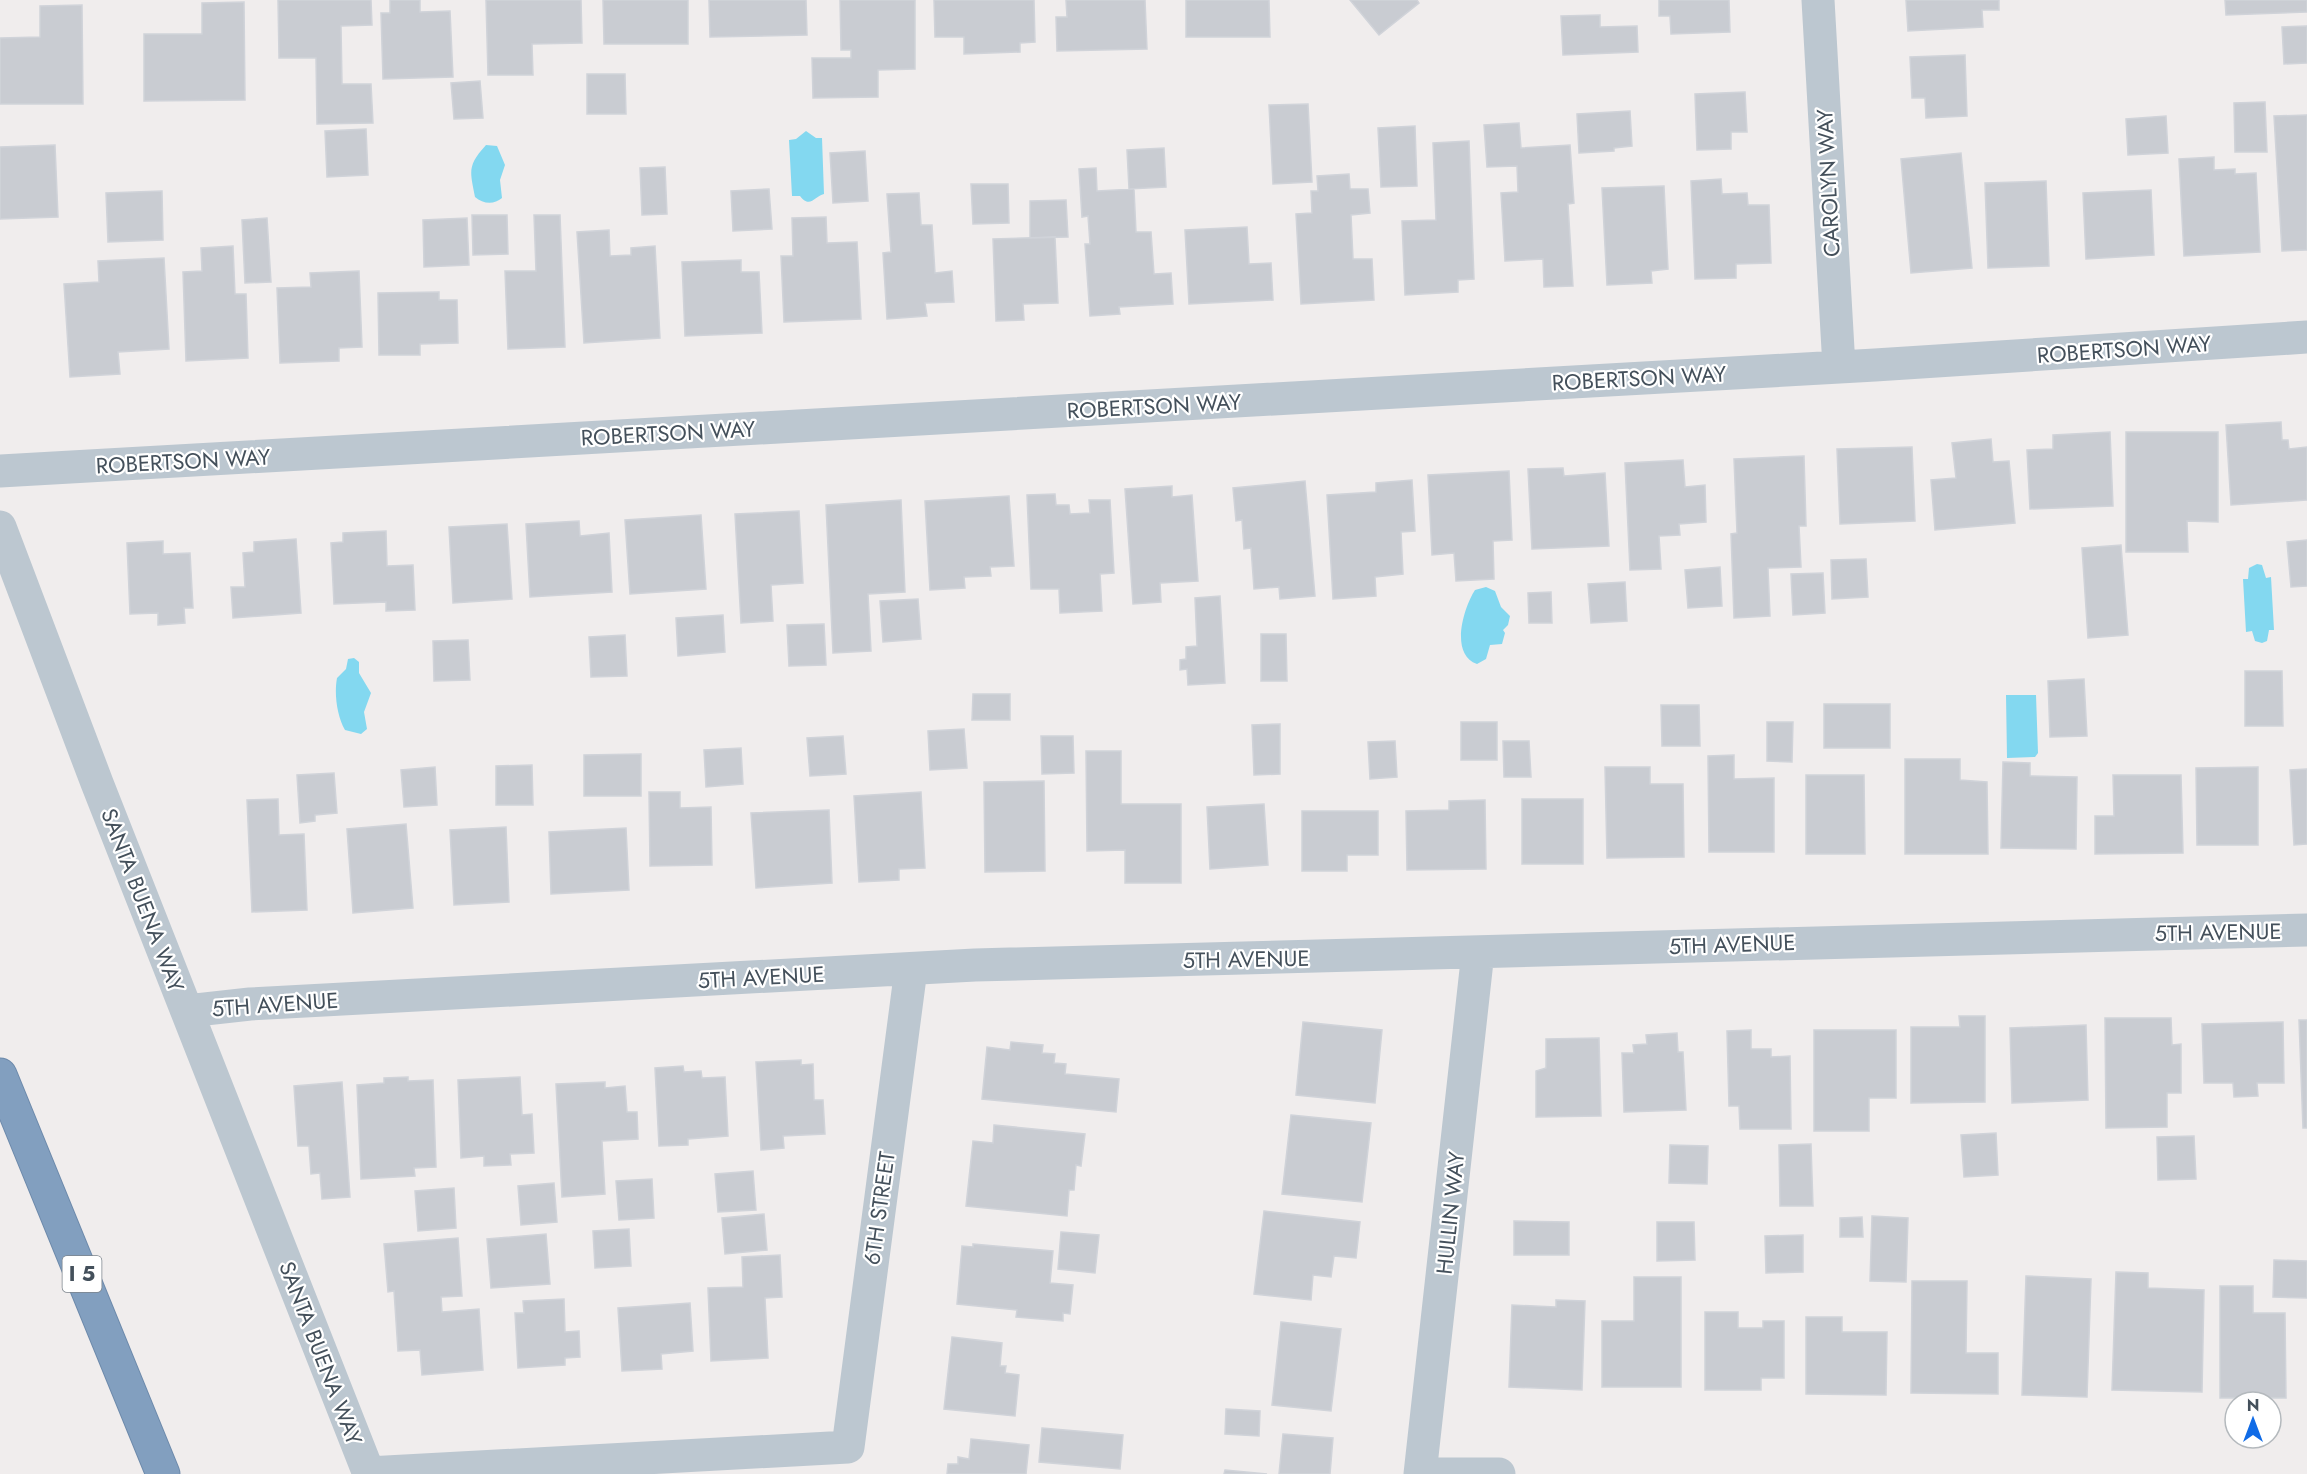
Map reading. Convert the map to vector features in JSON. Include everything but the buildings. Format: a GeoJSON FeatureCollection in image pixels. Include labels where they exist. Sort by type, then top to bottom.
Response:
{"type":"FeatureCollection","features":[{"type":"Feature","properties":{"kind":"highway","name":"I 5"},"geometry":{"type":"LineString","coordinates":[[0,1075],[163,1474]]}},
{"type":"Feature","properties":{"kind":"street","name":"CAROLYN WAY"},"geometry":{"type":"LineString","coordinates":[[1818,0],[1839,367]]}},
{"type":"Feature","properties":{"kind":"street","name":"ROBERTSON WAY"},"geometry":{"type":"LineString","coordinates":[[0,471],[1839,367],[2307,337]]}},
{"type":"Feature","properties":{"kind":"street","name":"SANTA BUENA WAY"},"geometry":{"type":"LineString","coordinates":[[0,527],[368,1474]]}},
{"type":"Feature","properties":{"kind":"street","name":"5TH AVENUE"},"geometry":{"type":"LineString","coordinates":[[187,1011],[250,1004],[975,965],[2307,930]]}},
{"type":"Feature","properties":{"kind":"street","name":"HULLIN WAY"},"geometry":{"type":"LineString","coordinates":[[1420,1474],[1478,952]]}},
{"type":"Feature","properties":{"kind":"street","name":"6TH STREET"},"geometry":{"type":"LineString","coordinates":[[368,1474],[848,1447],[911,969]]}},
{"type":"Feature","properties":{"kind":"street"},"geometry":{"type":"LineString","coordinates":[[1420,1474],[1499,1474]]}},
{"type":"Feature","properties":{"kind":"water"},"geometry":{"type":"Polygon","coordinates":[[[806,131],[816,138],[822,138],[824,194],[810,202],[800,196],[792,196],[789,140],[796,139],[806,131]]]}},
{"type":"Feature","properties":{"kind":"water"},"geometry":{"type":"Polygon","coordinates":[[[486,145],[497,146],[505,165],[500,180],[502,198],[492,203],[475,197],[471,175],[476,158],[486,145]]]}},
{"type":"Feature","properties":{"kind":"water"},"geometry":{"type":"Polygon","coordinates":[[[2257,564],[2262,565],[2266,578],[2271,577],[2274,630],[2269,630],[2267,641],[2262,643],[2255,641],[2252,631],[2246,632],[2243,579],[2248,579],[2249,568],[2257,564]]]}},
{"type":"Feature","properties":{"kind":"water"},"geometry":{"type":"Polygon","coordinates":[[[1486,587],[1495,591],[1501,607],[1510,616],[1508,625],[1503,630],[1505,633],[1502,644],[1490,645],[1486,659],[1477,664],[1468,659],[1463,651],[1461,630],[1463,618],[1475,590],[1486,587]]]}},
{"type":"Feature","properties":{"kind":"water"},"geometry":{"type":"Polygon","coordinates":[[[354,658],[359,662],[359,673],[371,693],[364,712],[367,729],[361,734],[345,730],[338,712],[336,698],[337,678],[346,669],[348,659],[354,658]]]}},
{"type":"Feature","properties":{"kind":"water"},"geometry":{"type":"Polygon","coordinates":[[[2006,695],[2036,695],[2038,753],[2035,757],[2007,758],[2006,695]]]}}]}
